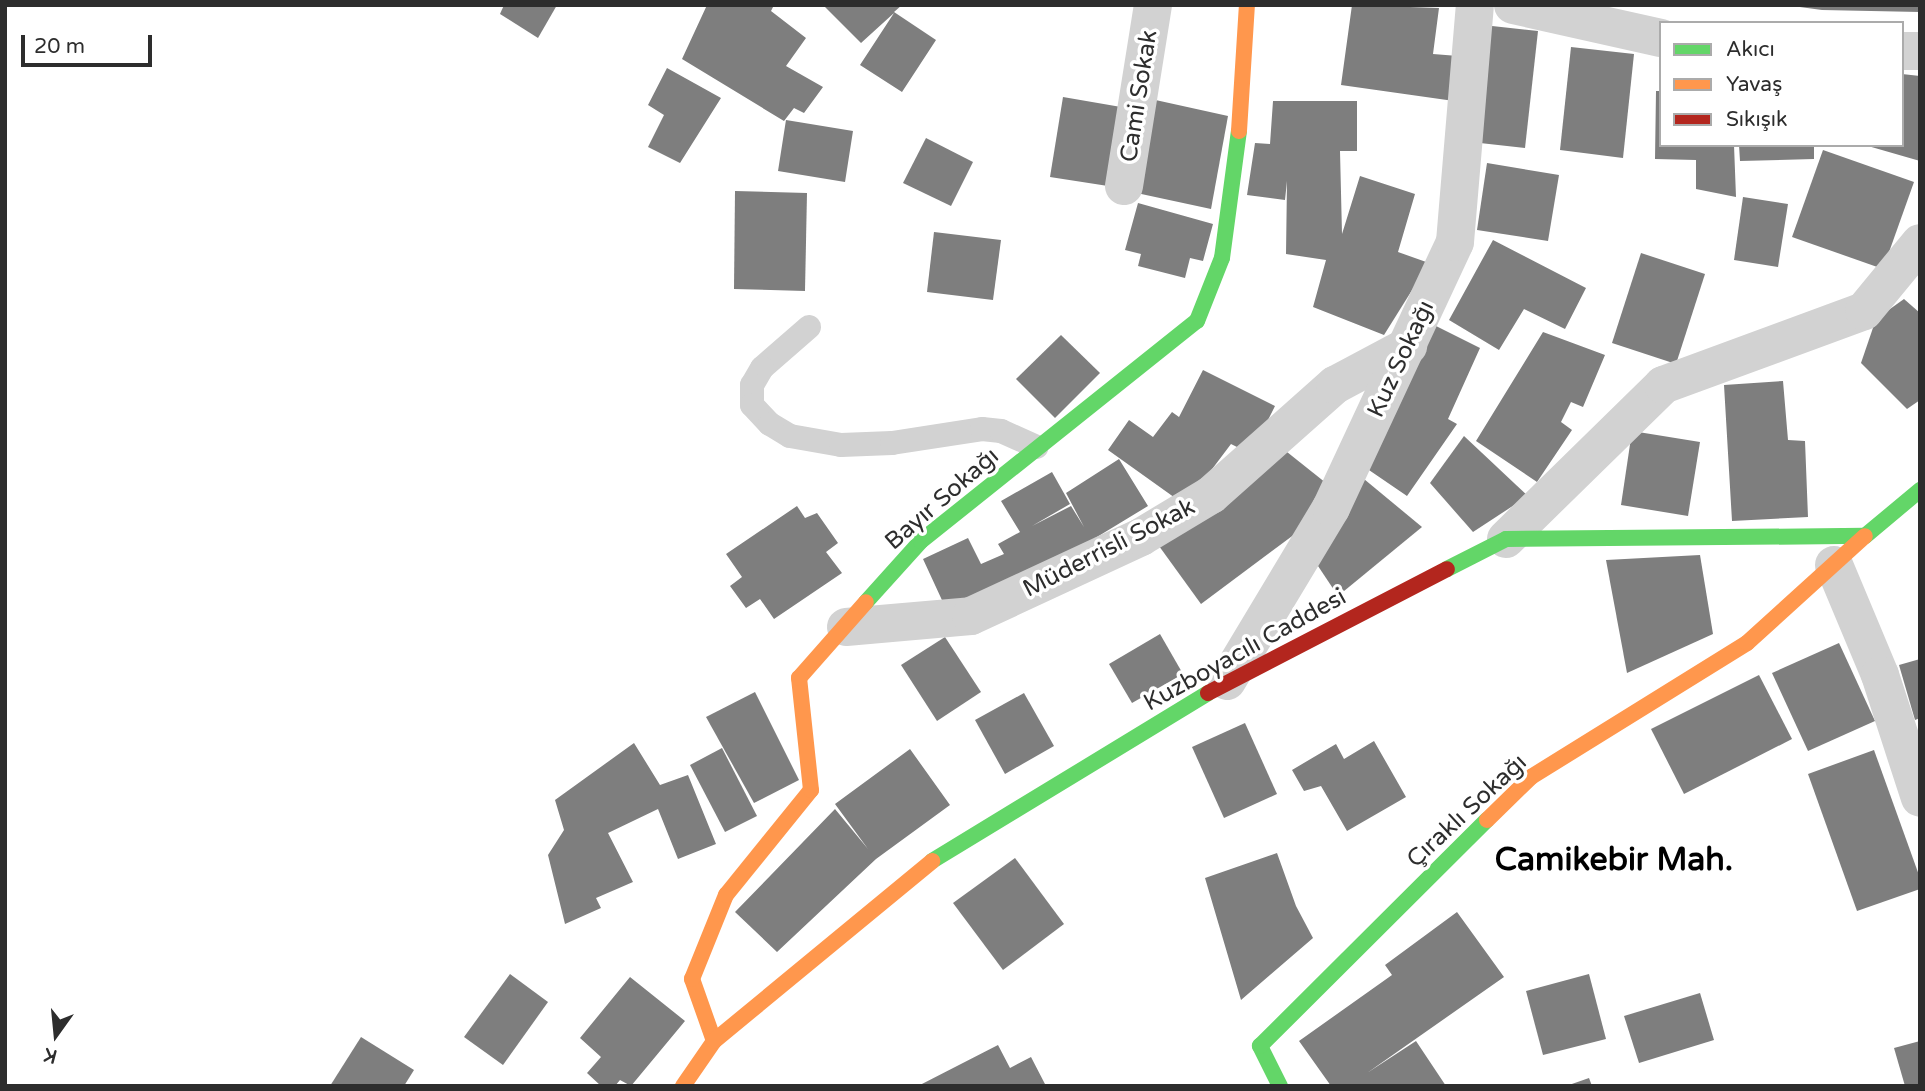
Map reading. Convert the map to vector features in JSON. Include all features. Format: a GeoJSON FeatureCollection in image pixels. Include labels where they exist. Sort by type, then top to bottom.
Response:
{"type":"FeatureCollection","features":[{"type":"Feature","properties":{"kind":"street","name":"Cami Sokak"},"geometry":{"type":"LineString","coordinates":[[1124,186],[1153,5]]}},
{"type":"Feature","properties":{"kind":"street","name":"Bayır Sokağı"},"geometry":{"type":"LineString","coordinates":[[715,1041],[692,979],[726,895],[811,790],[799,678],[921,541],[1197,321],[1224,244],[1237,161],[1247,5]]}},
{"type":"Feature","properties":{"kind":"street","name":"Kuz Sokağı"},"geometry":{"type":"LineString","coordinates":[[1227,681],[1331,508],[1455,242],[1475,5]]}},
{"type":"Feature","properties":{"kind":"street"},"geometry":{"type":"LineString","coordinates":[[1513,5],[1659,38]]}},
{"type":"Feature","properties":{"kind":"street"},"geometry":{"type":"LineString","coordinates":[[1506,539],[1663,385],[1864,311],[1920,243]]}},
{"type":"Feature","properties":{"kind":"street","name":"Müderrisli Sokak"},"geometry":{"type":"LineString","coordinates":[[846,627],[971,616],[1141,537],[1211,495],[1335,385],[1408,346]]}},
{"type":"Feature","properties":{"kind":"street"},"geometry":{"type":"LineString","coordinates":[[1865,536],[1920,490]]}},
{"type":"Feature","properties":{"kind":"street","name":"Kuzboyacılı Caddesi"},"geometry":{"type":"LineString","coordinates":[[683,1086],[715,1041],[916,871],[1227,681],[1506,539],[1865,536]]}},
{"type":"Feature","properties":{"kind":"street","name":"Çıraklı Sokağı"},"geometry":{"type":"LineString","coordinates":[[1280,1086],[1260,1046],[1531,777],[1747,643],[1865,536]]}},
{"type":"Feature","properties":{"kind":"street"},"geometry":{"type":"LineString","coordinates":[[1834,565],[1880,675],[1920,798]]}},
{"type":"Feature","properties":{"kind":"lane"},"geometry":{"type":"LineString","coordinates":[[809,327],[762,368],[752,385],[752,405],[769,424],[790,436],[841,445],[892,443],[982,429],[1001,431],[1037,447]]}},
{"type":"Feature","properties":{"kind":"building"},"geometry":{"type":"Polygon","coordinates":[[[504,5],[557,5],[538,38],[500,14],[504,5]]]}},
{"type":"Feature","properties":{"kind":"building"},"geometry":{"type":"Polygon","coordinates":[[[707,5],[774,5],[771,11],[806,38],[786,66],[823,87],[804,113],[794,108],[784,121],[682,59],[707,5]]]}},
{"type":"Feature","properties":{"kind":"building"},"geometry":{"type":"Polygon","coordinates":[[[823,5],[902,5],[894,12],[936,40],[902,92],[860,65],[894,13],[861,43],[823,5]]]}},
{"type":"Feature","properties":{"kind":"building"},"geometry":{"type":"Polygon","coordinates":[[[1352,5],[1439,8],[1433,54],[1458,56],[1454,101],[1341,85],[1352,5]]]}},
{"type":"Feature","properties":{"kind":"building"},"geometry":{"type":"Polygon","coordinates":[[[1785,5],[1920,5],[1920,12],[1822,10],[1785,5]]]}},
{"type":"Feature","properties":{"kind":"building"},"geometry":{"type":"Polygon","coordinates":[[[1483,25],[1538,31],[1525,148],[1471,142],[1483,25]]]}},
{"type":"Feature","properties":{"kind":"building"},"geometry":{"type":"Polygon","coordinates":[[[1571,47],[1634,54],[1623,158],[1560,150],[1571,47]]]}},
{"type":"Feature","properties":{"kind":"building"},"geometry":{"type":"Polygon","coordinates":[[[667,68],[721,98],[680,163],[648,147],[664,115],[648,105],[667,68]]]}},
{"type":"Feature","properties":{"kind":"building"},"geometry":{"type":"Polygon","coordinates":[[[1904,74],[1920,76],[1920,161],[1871,147],[1904,147],[1904,74]]]}},
{"type":"Feature","properties":{"kind":"building"},"geometry":{"type":"Polygon","coordinates":[[[1656,91],[1659,91],[1659,147],[1734,147],[1736,197],[1696,189],[1696,160],[1655,159],[1656,91]]]}},
{"type":"Feature","properties":{"kind":"building"},"geometry":{"type":"Polygon","coordinates":[[[1063,97],[1121,107],[1108,186],[1050,177],[1063,97]]]}},
{"type":"Feature","properties":{"kind":"building"},"geometry":{"type":"Polygon","coordinates":[[[1151,99],[1228,116],[1211,209],[1132,192],[1151,99]]]}},
{"type":"Feature","properties":{"kind":"building"},"geometry":{"type":"Polygon","coordinates":[[[1273,101],[1357,101],[1357,151],[1340,151],[1342,234],[1360,176],[1415,194],[1398,252],[1429,263],[1384,335],[1313,307],[1326,260],[1286,254],[1287,181],[1285,200],[1247,195],[1255,143],[1270,144],[1273,101]]]}},
{"type":"Feature","properties":{"kind":"building"},"geometry":{"type":"Polygon","coordinates":[[[786,120],[853,131],[845,182],[778,171],[786,120]]]}},
{"type":"Feature","properties":{"kind":"building"},"geometry":{"type":"Polygon","coordinates":[[[926,138],[973,162],[951,206],[903,183],[926,138]]]}},
{"type":"Feature","properties":{"kind":"building"},"geometry":{"type":"Polygon","coordinates":[[[1739,147],[1814,147],[1814,159],[1740,161],[1739,147]]]}},
{"type":"Feature","properties":{"kind":"building"},"geometry":{"type":"Polygon","coordinates":[[[1823,150],[1914,182],[1883,269],[1792,237],[1823,150]]]}},
{"type":"Feature","properties":{"kind":"building"},"geometry":{"type":"Polygon","coordinates":[[[1487,163],[1559,175],[1548,241],[1477,230],[1487,163]]]}},
{"type":"Feature","properties":{"kind":"building"},"geometry":{"type":"Polygon","coordinates":[[[735,191],[807,193],[805,291],[734,289],[735,191]]]}},
{"type":"Feature","properties":{"kind":"building"},"geometry":{"type":"Polygon","coordinates":[[[1743,197],[1788,204],[1778,267],[1734,260],[1743,197]]]}},
{"type":"Feature","properties":{"kind":"building"},"geometry":{"type":"Polygon","coordinates":[[[1138,203],[1213,224],[1203,261],[1190,258],[1185,278],[1138,266],[1141,254],[1125,250],[1138,203]]]}},
{"type":"Feature","properties":{"kind":"building"},"geometry":{"type":"Polygon","coordinates":[[[934,232],[1001,240],[993,300],[927,292],[934,232]]]}},
{"type":"Feature","properties":{"kind":"building"},"geometry":{"type":"Polygon","coordinates":[[[1493,240],[1586,288],[1565,329],[1524,309],[1499,350],[1449,320],[1493,240]]]}},
{"type":"Feature","properties":{"kind":"building"},"geometry":{"type":"Polygon","coordinates":[[[1641,253],[1705,274],[1676,364],[1612,343],[1641,253]]]}},
{"type":"Feature","properties":{"kind":"building"},"geometry":{"type":"Polygon","coordinates":[[[1904,299],[1920,313],[1920,400],[1907,409],[1861,363],[1876,319],[1904,299]]]}},
{"type":"Feature","properties":{"kind":"building"},"geometry":{"type":"Polygon","coordinates":[[[1434,325],[1480,348],[1448,419],[1457,424],[1407,496],[1366,468],[1434,325]]]}},
{"type":"Feature","properties":{"kind":"building"},"geometry":{"type":"Polygon","coordinates":[[[1543,332],[1605,355],[1583,407],[1571,402],[1561,422],[1572,430],[1537,482],[1476,441],[1543,332]]]}},
{"type":"Feature","properties":{"kind":"building"},"geometry":{"type":"Polygon","coordinates":[[[1061,335],[1100,373],[1055,418],[1016,379],[1061,335]]]}},
{"type":"Feature","properties":{"kind":"building"},"geometry":{"type":"Polygon","coordinates":[[[1203,370],[1275,406],[1251,454],[1231,444],[1185,505],[1108,450],[1129,420],[1153,437],[1172,412],[1179,417],[1203,370]]]}},
{"type":"Feature","properties":{"kind":"building"},"geometry":{"type":"Polygon","coordinates":[[[1783,381],[1788,440],[1805,441],[1808,517],[1732,521],[1724,385],[1783,381]]]}},
{"type":"Feature","properties":{"kind":"building"},"geometry":{"type":"Polygon","coordinates":[[[1632,431],[1700,442],[1688,516],[1621,505],[1632,431]]]}},
{"type":"Feature","properties":{"kind":"building"},"geometry":{"type":"Polygon","coordinates":[[[1464,436],[1528,496],[1473,532],[1430,483],[1464,436]]]}},
{"type":"Feature","properties":{"kind":"building"},"geometry":{"type":"Polygon","coordinates":[[[1282,448],[1331,487],[1303,528],[1201,604],[1159,546],[1282,448]]]}},
{"type":"Feature","properties":{"kind":"building"},"geometry":{"type":"Polygon","coordinates":[[[1119,459],[1148,506],[1092,540],[947,611],[923,559],[968,538],[981,564],[1004,554],[998,544],[1020,532],[1001,501],[1052,472],[1070,504],[1032,526],[1071,506],[1084,527],[1066,493],[1119,459]]]}},
{"type":"Feature","properties":{"kind":"building"},"geometry":{"type":"Polygon","coordinates":[[[1364,479],[1422,527],[1338,596],[1314,560],[1364,479]]]}},
{"type":"Feature","properties":{"kind":"building"},"geometry":{"type":"Polygon","coordinates":[[[797,506],[805,518],[817,513],[838,543],[826,552],[842,573],[774,619],[760,599],[746,608],[730,586],[742,577],[726,554],[797,506]]]}},
{"type":"Feature","properties":{"kind":"building"},"geometry":{"type":"Polygon","coordinates":[[[1700,555],[1713,634],[1627,673],[1606,560],[1700,555]]]}},
{"type":"Feature","properties":{"kind":"building"},"geometry":{"type":"Polygon","coordinates":[[[1160,634],[1183,674],[1132,703],[1109,664],[1160,634]]]}},
{"type":"Feature","properties":{"kind":"building"},"geometry":{"type":"Polygon","coordinates":[[[945,637],[981,692],[937,721],[901,665],[945,637]]]}},
{"type":"Feature","properties":{"kind":"building"},"geometry":{"type":"Polygon","coordinates":[[[1839,643],[1875,721],[1808,751],[1772,673],[1839,643]]]}},
{"type":"Feature","properties":{"kind":"building"},"geometry":{"type":"Polygon","coordinates":[[[1920,659],[1920,718],[1915,720],[1899,665],[1920,659]]]}},
{"type":"Feature","properties":{"kind":"building"},"geometry":{"type":"Polygon","coordinates":[[[1759,675],[1792,739],[1684,794],[1651,729],[1759,675]]]}},
{"type":"Feature","properties":{"kind":"building"},"geometry":{"type":"Polygon","coordinates":[[[755,692],[799,780],[754,803],[706,717],[755,692]]]}},
{"type":"Feature","properties":{"kind":"building"},"geometry":{"type":"Polygon","coordinates":[[[1024,693],[1054,746],[1005,774],[975,720],[1024,693]]]}},
{"type":"Feature","properties":{"kind":"building"},"geometry":{"type":"Polygon","coordinates":[[[1245,723],[1277,794],[1224,818],[1192,747],[1245,723]]]}},
{"type":"Feature","properties":{"kind":"building"},"geometry":{"type":"Polygon","coordinates":[[[1374,741],[1406,797],[1347,831],[1321,786],[1304,791],[1292,770],[1336,744],[1344,759],[1374,741]]]}},
{"type":"Feature","properties":{"kind":"building"},"geometry":{"type":"Polygon","coordinates":[[[634,743],[660,785],[688,775],[716,844],[678,859],[658,809],[608,833],[633,882],[596,898],[601,908],[565,924],[548,855],[564,830],[555,800],[634,743]]]}},
{"type":"Feature","properties":{"kind":"building"},"geometry":{"type":"Polygon","coordinates":[[[722,748],[757,816],[725,832],[690,765],[722,748]]]}},
{"type":"Feature","properties":{"kind":"building"},"geometry":{"type":"Polygon","coordinates":[[[910,749],[950,805],[876,859],[777,952],[735,912],[835,809],[868,849],[835,804],[910,749]]]}},
{"type":"Feature","properties":{"kind":"building"},"geometry":{"type":"Polygon","coordinates":[[[1874,750],[1920,878],[1920,889],[1857,911],[1808,774],[1874,750]]]}},
{"type":"Feature","properties":{"kind":"building"},"geometry":{"type":"Polygon","coordinates":[[[1277,853],[1296,906],[1313,938],[1241,1000],[1205,878],[1277,853]]]}},
{"type":"Feature","properties":{"kind":"building"},"geometry":{"type":"Polygon","coordinates":[[[1015,858],[1064,924],[1003,970],[953,903],[1015,858]]]}},
{"type":"Feature","properties":{"kind":"building"},"geometry":{"type":"Polygon","coordinates":[[[1457,912],[1504,977],[1367,1073],[1416,1041],[1446,1086],[1331,1086],[1299,1041],[1392,975],[1385,965],[1457,912]]]}},
{"type":"Feature","properties":{"kind":"building"},"geometry":{"type":"Polygon","coordinates":[[[510,974],[548,1002],[503,1065],[464,1037],[510,974]]]}},
{"type":"Feature","properties":{"kind":"building"},"geometry":{"type":"Polygon","coordinates":[[[1589,974],[1606,1039],[1543,1055],[1526,991],[1589,974]]]}},
{"type":"Feature","properties":{"kind":"building"},"geometry":{"type":"Polygon","coordinates":[[[630,977],[685,1021],[631,1086],[620,1080],[615,1086],[601,1086],[587,1073],[601,1057],[580,1038],[630,977]]]}},
{"type":"Feature","properties":{"kind":"building"},"geometry":{"type":"Polygon","coordinates":[[[1700,993],[1714,1040],[1639,1063],[1624,1016],[1700,993]]]}},
{"type":"Feature","properties":{"kind":"building"},"geometry":{"type":"Polygon","coordinates":[[[361,1037],[414,1070],[404,1086],[330,1086],[361,1037]]]}},
{"type":"Feature","properties":{"kind":"building"},"geometry":{"type":"Polygon","coordinates":[[[1920,1041],[1920,1086],[1905,1086],[1894,1048],[1920,1041]]]}},
{"type":"Feature","properties":{"kind":"building"},"geometry":{"type":"Polygon","coordinates":[[[998,1045],[1010,1068],[1031,1057],[1046,1086],[918,1086],[998,1045]]]}},
{"type":"Feature","properties":{"kind":"building"},"geometry":{"type":"Polygon","coordinates":[[[1589,1078],[1592,1086],[1569,1086],[1569,1085],[1589,1078]]]}},
{"type":"Feature","properties":{"kind":"traffic: fast"},"geometry":{"type":"LineString","coordinates":[[866,602],[921,541],[1197,321],[1222,258],[1239,131]]}},
{"type":"Feature","properties":{"kind":"traffic: fast"},"geometry":{"type":"LineString","coordinates":[[1447,569],[1506,539],[1865,536],[1920,490]]}},
{"type":"Feature","properties":{"kind":"traffic: fast"},"geometry":{"type":"LineString","coordinates":[[932,861],[1208,693]]}},
{"type":"Feature","properties":{"kind":"traffic: fast"},"geometry":{"type":"LineString","coordinates":[[1280,1086],[1260,1046],[1487,820]]}},
{"type":"Feature","properties":{"kind":"traffic: slow"},"geometry":{"type":"LineString","coordinates":[[1239,131],[1247,5]]}},
{"type":"Feature","properties":{"kind":"traffic: slow"},"geometry":{"type":"LineString","coordinates":[[1487,820],[1531,777],[1747,643],[1865,536]]}},
{"type":"Feature","properties":{"kind":"traffic: slow"},"geometry":{"type":"LineString","coordinates":[[714,1041],[692,979],[726,895],[811,790],[799,678],[866,602]]}},
{"type":"Feature","properties":{"kind":"traffic: slow"},"geometry":{"type":"LineString","coordinates":[[683,1086],[714,1041],[932,861]]}},
{"type":"Feature","properties":{"kind":"traffic: jam"},"geometry":{"type":"LineString","coordinates":[[1208,693],[1447,569]]}},
{"type":"Feature","properties":{"kind":"district","name":"Camikebir Mah."},"geometry":{"type":"Point","coordinates":[1614,860]}}]}
